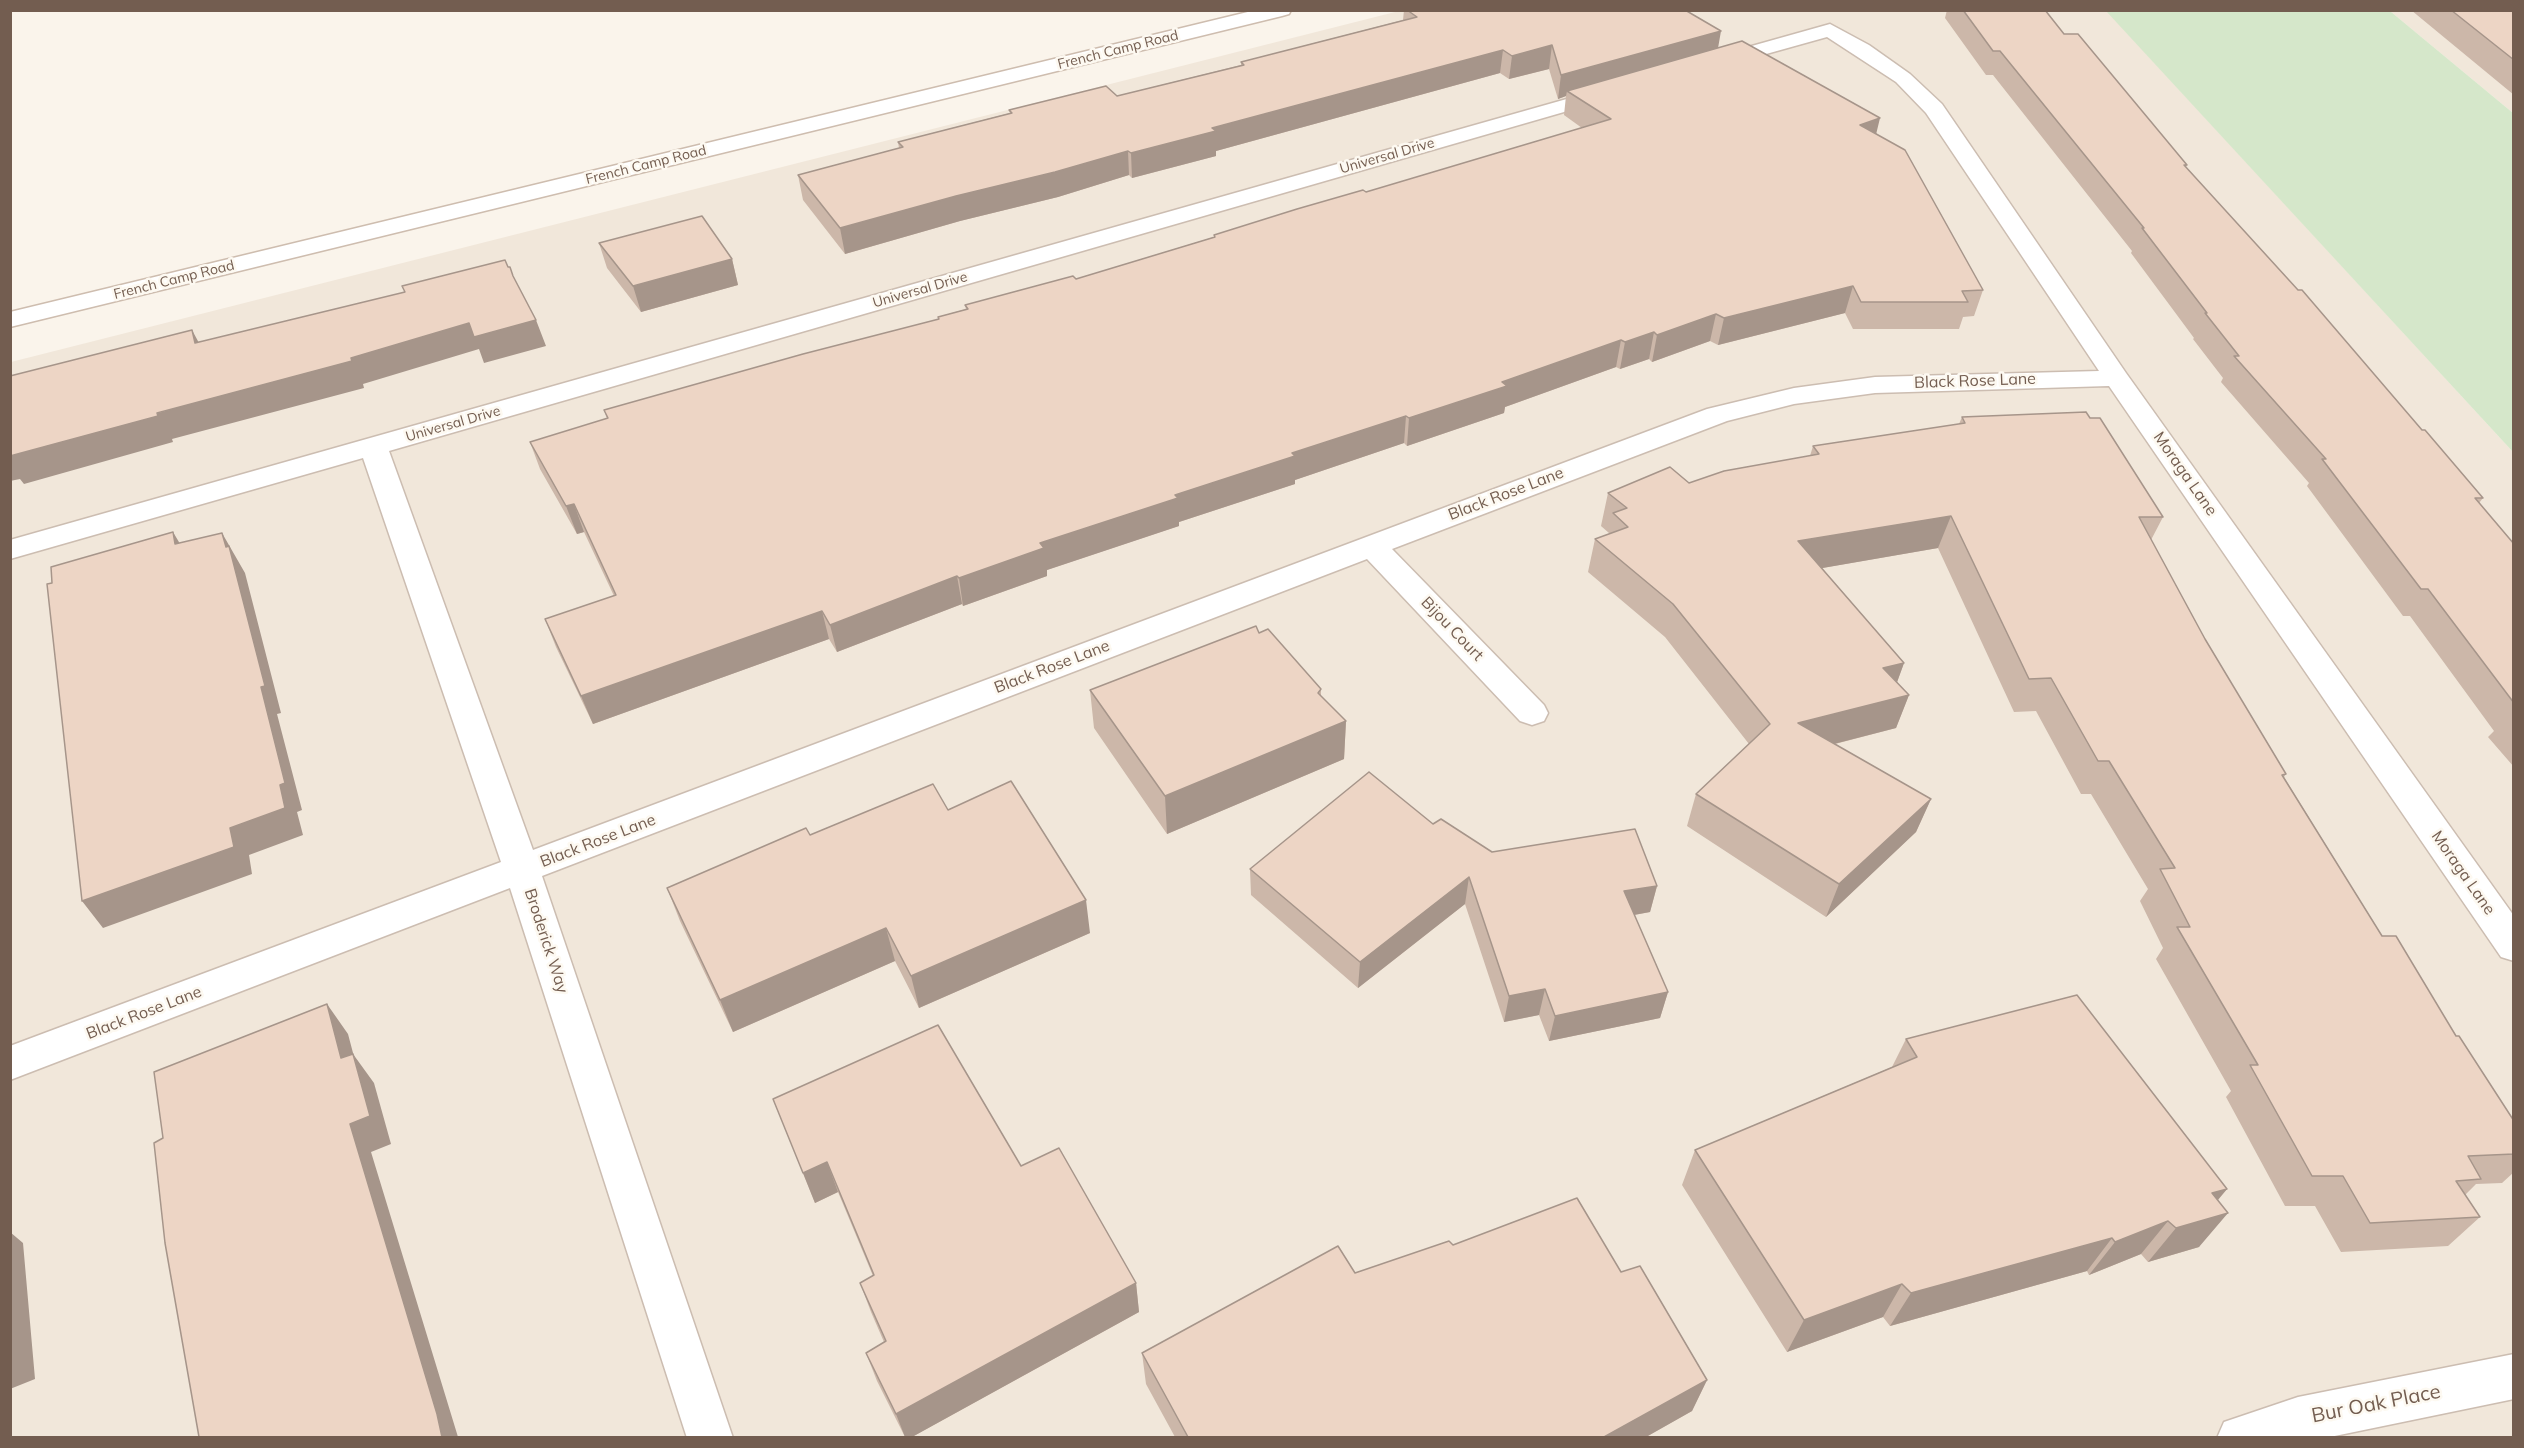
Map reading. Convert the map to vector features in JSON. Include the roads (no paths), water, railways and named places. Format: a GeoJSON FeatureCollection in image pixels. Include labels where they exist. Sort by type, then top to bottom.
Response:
{"type":"FeatureCollection","features":[{"type":"Feature","properties":{"kind":"street","name":"French Camp Road"},"geometry":{"type":"LineString","coordinates":[[10,320],[1282,10]]}},
{"type":"Feature","properties":{"kind":"street","name":"Moraga Lane"},"geometry":{"type":"LineString","coordinates":[[1692,69],[1830,30],[1903,78],[1934,109],[2117,378],[2514,946]]}},
{"type":"Feature","properties":{"kind":"street","name":"Universal Drive"},"geometry":{"type":"LineString","coordinates":[[10,550],[1635,86]]}},
{"type":"Feature","properties":{"kind":"street","name":"Black Rose Lane"},"geometry":{"type":"LineString","coordinates":[[10,1063],[1717,415],[1794,396],[1886,384],[2117,378]]}},
{"type":"Feature","properties":{"kind":"street","name":"Broderick Way"},"geometry":{"type":"LineString","coordinates":[[373,446],[522,870],[710,1437]]}},
{"type":"Feature","properties":{"kind":"street","name":"Bijou Court"},"geometry":{"type":"LineString","coordinates":[[1371,545],[1532,713]]}},
{"type":"Feature","properties":{"kind":"street","name":"Bur Oak Place"},"geometry":{"type":"LineString","coordinates":[[2240,1437],[2298,1420],[2514,1376]]}}]}
